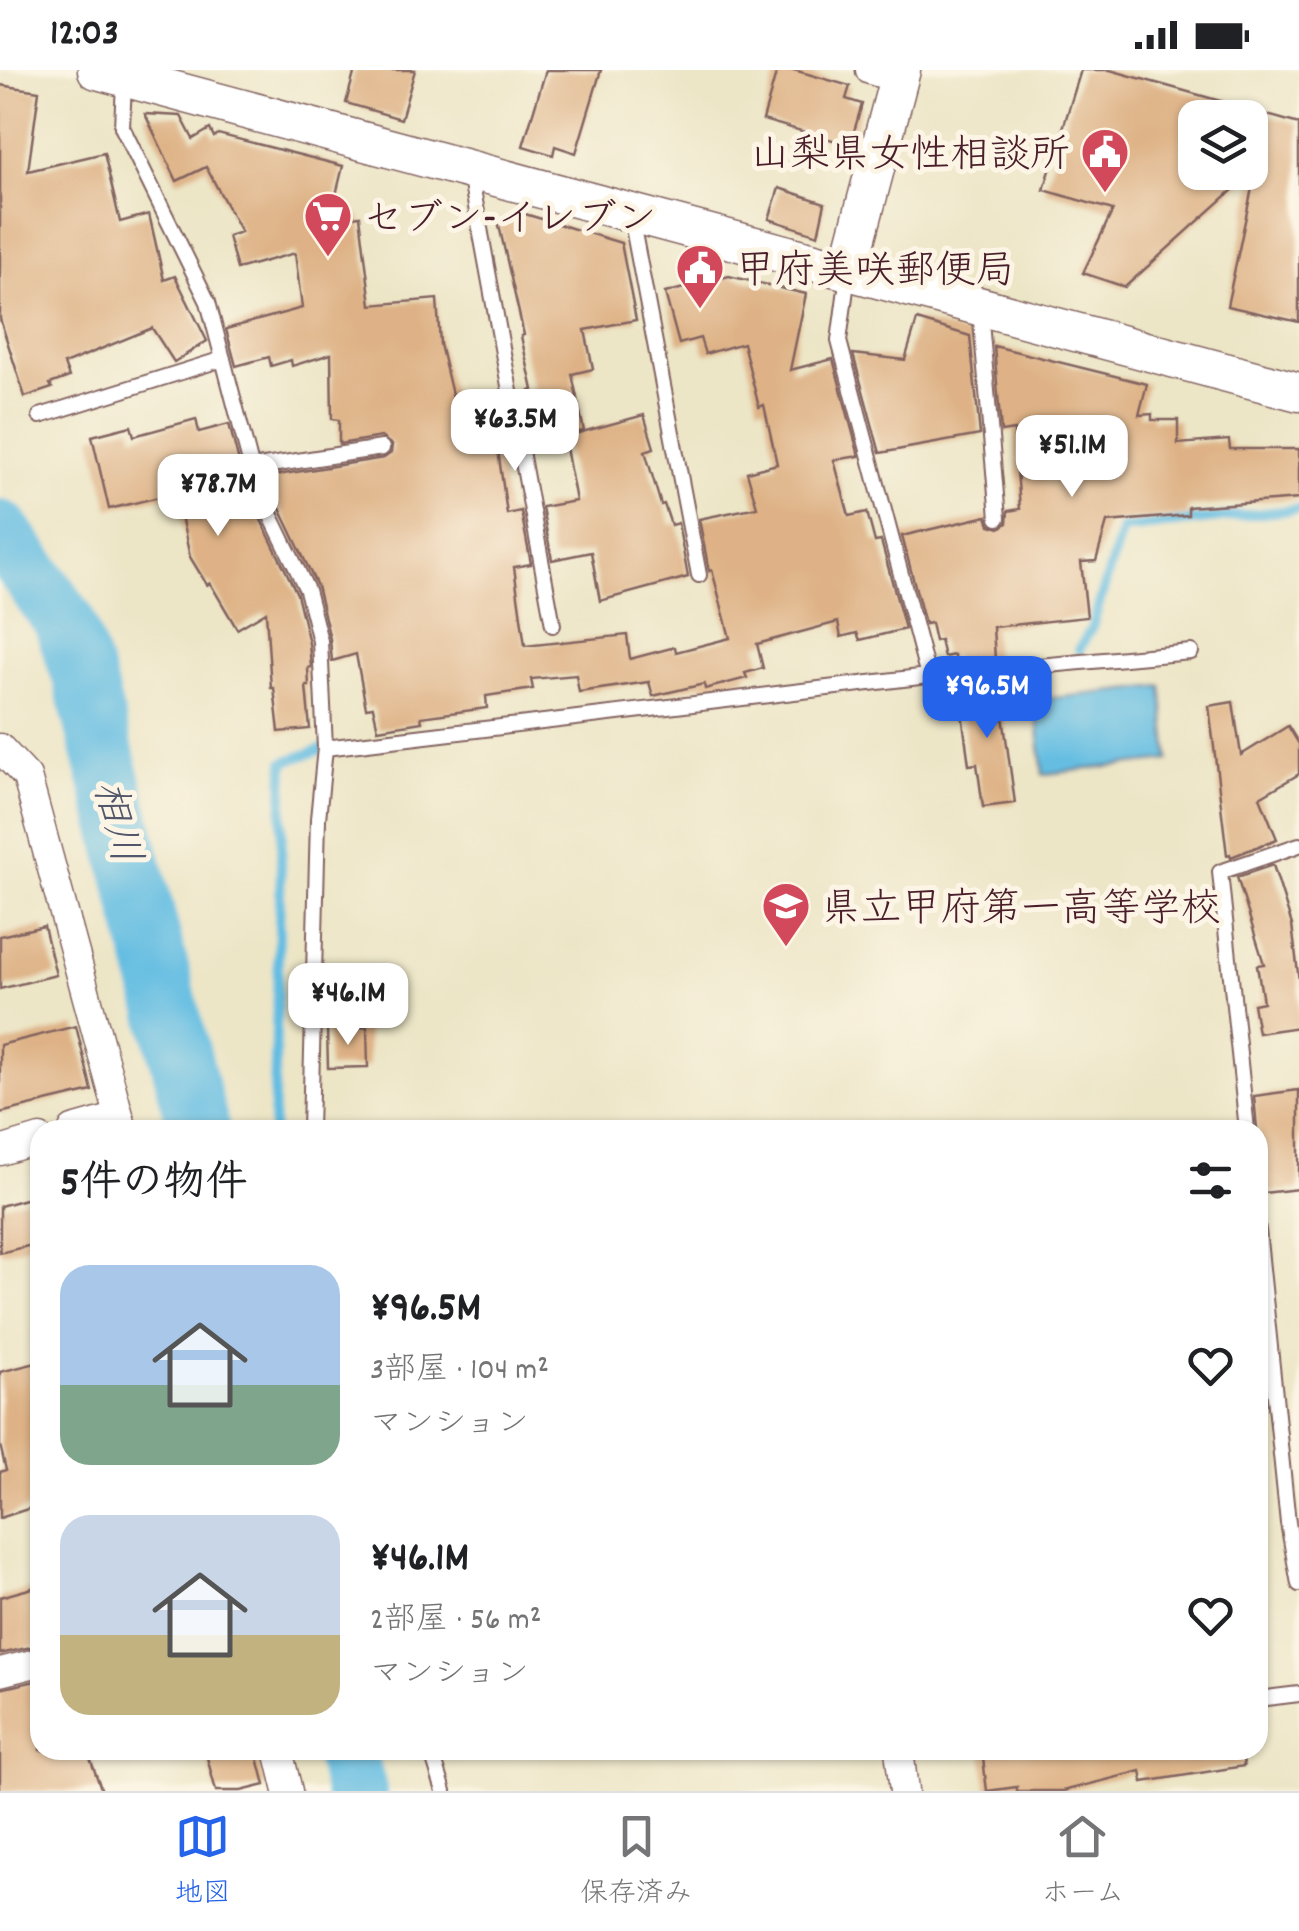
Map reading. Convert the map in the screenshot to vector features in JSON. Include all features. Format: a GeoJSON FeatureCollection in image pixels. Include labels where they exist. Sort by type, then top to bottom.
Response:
{"type":"FeatureCollection","features":[{"type":"Feature","properties":{"kind":"street"},"geometry":{"type":"LineString","coordinates":[[107,72],[1299,392]]}},
{"type":"Feature","properties":{"kind":"street"},"geometry":{"type":"LineString","coordinates":[[848,271],[890,73]]}},
{"type":"Feature","properties":{"kind":"street"},"geometry":{"type":"LineString","coordinates":[[0,748],[26,777],[120,1120]]}},
{"type":"Feature","properties":{"kind":"street"},"geometry":{"type":"LineString","coordinates":[[0,1150],[30,1142]]}},
{"type":"Feature","properties":{"kind":"street"},"geometry":{"type":"LineString","coordinates":[[0,1672],[30,1664]]}},
{"type":"Feature","properties":{"kind":"street"},"geometry":{"type":"LineString","coordinates":[[280,1760],[288,1791]]}},
{"type":"Feature","properties":{"kind":"street"},"geometry":{"type":"LineString","coordinates":[[900,1760],[904,1791]]}},
{"type":"Feature","properties":{"kind":"lane"},"geometry":{"type":"LineString","coordinates":[[107,72],[122,127],[208,302],[256,485],[307,590],[320,641],[325,748],[318,820],[310,1120]]}},
{"type":"Feature","properties":{"kind":"lane"},"geometry":{"type":"LineString","coordinates":[[468,169],[553,625]]}},
{"type":"Feature","properties":{"kind":"lane"},"geometry":{"type":"LineString","coordinates":[[630,212],[699,575]]}},
{"type":"Feature","properties":{"kind":"lane"},"geometry":{"type":"LineString","coordinates":[[848,271],[839,341],[928,676]]}},
{"type":"Feature","properties":{"kind":"lane"},"geometry":{"type":"LineString","coordinates":[[980,306],[998,518]]}},
{"type":"Feature","properties":{"kind":"lane"},"geometry":{"type":"LineString","coordinates":[[40,416],[223,359]]}},
{"type":"Feature","properties":{"kind":"lane"},"geometry":{"type":"LineString","coordinates":[[251,468],[382,448]]}},
{"type":"Feature","properties":{"kind":"lane"},"geometry":{"type":"LineString","coordinates":[[325,748],[928,676],[1192,652]]}},
{"type":"Feature","properties":{"kind":"lane"},"geometry":{"type":"LineString","coordinates":[[1246,1120],[1220,872],[1299,845]]}},
{"type":"Feature","properties":{"kind":"lane"},"geometry":{"type":"LineString","coordinates":[[1268,1313],[1299,1584]]}},
{"type":"Feature","properties":{"kind":"lane"},"geometry":{"type":"LineString","coordinates":[[1268,1698],[1299,1694]]}},
{"type":"Feature","properties":{"kind":"lane"},"geometry":{"type":"LineString","coordinates":[[433,1760],[444,1791]]}},
{"type":"Feature","properties":{"kind":"water"},"geometry":{"type":"Polygon","coordinates":[[[1162,686],[1169,760],[1043,774],[1035,700],[1162,686]]]}},
{"type":"Feature","properties":{"kind":"building"},"geometry":{"type":"Polygon","coordinates":[[[355,70],[415,70],[401,119],[346,103],[355,70]]]}},
{"type":"Feature","properties":{"kind":"building"},"geometry":{"type":"Polygon","coordinates":[[[546,70],[601,70],[576,153],[555,146],[553,155],[523,146],[546,70]]]}},
{"type":"Feature","properties":{"kind":"building"},"geometry":{"type":"Polygon","coordinates":[[[777,70],[794,70],[850,86],[846,99],[862,104],[850,145],[763,120],[777,70]]]}},
{"type":"Feature","properties":{"kind":"building"},"geometry":{"type":"Polygon","coordinates":[[[1081,70],[1110,70],[1217,100],[1178,100],[1178,190],[1233,190],[1125,287],[1083,273],[1113,210],[1044,190],[1081,70]]]}},
{"type":"Feature","properties":{"kind":"building"},"geometry":{"type":"Polygon","coordinates":[[[0,85],[39,91],[28,171],[104,153],[120,222],[149,214],[164,280],[175,276],[207,341],[174,362],[152,328],[64,364],[69,377],[25,397],[0,319],[0,85]]]}},
{"type":"Feature","properties":{"kind":"building"},"geometry":{"type":"Polygon","coordinates":[[[145,114],[181,116],[193,139],[210,129],[214,137],[218,134],[343,166],[330,220],[360,216],[371,305],[437,299],[440,344],[459,424],[503,414],[509,447],[498,450],[507,514],[521,511],[531,564],[514,567],[525,646],[627,635],[630,659],[730,638],[712,570],[709,571],[699,519],[757,507],[747,472],[777,464],[764,405],[759,407],[743,343],[705,354],[700,338],[679,344],[665,293],[729,276],[806,294],[790,370],[833,359],[859,456],[834,460],[849,516],[867,512],[875,542],[881,541],[905,629],[860,640],[857,633],[841,637],[838,622],[757,644],[763,668],[745,673],[747,678],[705,689],[704,684],[653,696],[649,682],[579,692],[576,675],[531,679],[533,689],[486,696],[487,708],[421,717],[422,722],[378,729],[373,707],[366,708],[356,654],[332,661],[317,586],[265,477],[384,458],[391,453],[392,445],[381,437],[339,444],[339,420],[332,419],[331,354],[292,366],[291,360],[271,366],[269,357],[236,366],[226,329],[302,308],[295,253],[237,269],[228,236],[241,232],[206,167],[177,181],[145,114]]]}},
{"type":"Feature","properties":{"kind":"building"},"geometry":{"type":"Polygon","coordinates":[[[1268,115],[1299,124],[1299,322],[1227,306],[1252,190],[1268,190],[1268,115]]]}},
{"type":"Feature","properties":{"kind":"building"},"geometry":{"type":"Polygon","coordinates":[[[779,188],[825,203],[818,235],[769,219],[779,188]]]}},
{"type":"Feature","properties":{"kind":"building"},"geometry":{"type":"Polygon","coordinates":[[[525,214],[621,243],[636,320],[585,330],[593,369],[572,374],[584,431],[530,443],[524,409],[533,407],[533,390],[498,221],[525,214]]]}},
{"type":"Feature","properties":{"kind":"building"},"geometry":{"type":"Polygon","coordinates":[[[917,320],[970,336],[980,435],[880,453],[853,354],[905,360],[917,320]]]}},
{"type":"Feature","properties":{"kind":"building"},"geometry":{"type":"Polygon","coordinates":[[[994,346],[1147,384],[1139,415],[1152,414],[1152,420],[1178,420],[1178,444],[1229,440],[1230,449],[1299,449],[1299,499],[1188,507],[1188,515],[1107,522],[1096,561],[1081,562],[1087,617],[993,627],[995,659],[955,663],[954,655],[944,657],[931,623],[925,624],[902,536],[987,516],[990,525],[1000,528],[1007,523],[1008,511],[1020,509],[1014,430],[1001,432],[994,346]]]}},
{"type":"Feature","properties":{"kind":"building"},"geometry":{"type":"Polygon","coordinates":[[[644,415],[654,448],[645,451],[661,505],[664,504],[671,525],[678,523],[688,577],[600,601],[591,552],[552,560],[542,507],[576,501],[564,437],[644,415]]]}},
{"type":"Feature","properties":{"kind":"building"},"geometry":{"type":"Polygon","coordinates":[[[196,419],[199,432],[229,424],[246,489],[297,594],[309,643],[311,667],[306,686],[310,729],[279,732],[271,688],[266,612],[237,629],[190,557],[176,493],[109,509],[92,436],[131,426],[134,436],[196,419]]]}},
{"type":"Feature","properties":{"kind":"building"},"geometry":{"type":"Polygon","coordinates":[[[998,680],[1015,803],[983,807],[977,764],[969,765],[958,684],[998,680]]]}},
{"type":"Feature","properties":{"kind":"building"},"geometry":{"type":"Polygon","coordinates":[[[1233,702],[1241,755],[1288,726],[1299,744],[1299,774],[1260,797],[1277,839],[1231,857],[1227,855],[1209,706],[1233,702]]]}},
{"type":"Feature","properties":{"kind":"building"},"geometry":{"type":"Polygon","coordinates":[[[1273,865],[1292,925],[1299,981],[1299,1027],[1258,1033],[1253,1004],[1263,1002],[1257,965],[1264,964],[1237,877],[1273,865]]]}},
{"type":"Feature","properties":{"kind":"building"},"geometry":{"type":"Polygon","coordinates":[[[44,926],[56,975],[0,989],[0,936],[44,926]]]}},
{"type":"Feature","properties":{"kind":"building"},"geometry":{"type":"Polygon","coordinates":[[[76,1026],[92,1091],[0,1113],[0,1045],[76,1026]]]}},
{"type":"Feature","properties":{"kind":"building"},"geometry":{"type":"Polygon","coordinates":[[[367,1027],[368,1067],[328,1068],[327,1028],[367,1027]]]}},
{"type":"Feature","properties":{"kind":"building"},"geometry":{"type":"Polygon","coordinates":[[[1299,1090],[1299,1189],[1268,1192],[1268,1120],[1256,1120],[1254,1096],[1299,1090]]]}},
{"type":"Feature","properties":{"kind":"building"},"geometry":{"type":"Polygon","coordinates":[[[30,1198],[30,1246],[0,1253],[0,1206],[30,1198]]]}},
{"type":"Feature","properties":{"kind":"building"},"geometry":{"type":"Polygon","coordinates":[[[30,1364],[30,1508],[0,1518],[0,1472],[6,1470],[0,1445],[0,1372],[30,1364]]]}},
{"type":"Feature","properties":{"kind":"building"},"geometry":{"type":"Polygon","coordinates":[[[30,1589],[30,1647],[0,1654],[0,1597],[30,1589]]]}},
{"type":"Feature","properties":{"kind":"building"},"geometry":{"type":"Polygon","coordinates":[[[30,1682],[30,1760],[91,1760],[102,1791],[0,1791],[0,1689],[30,1682]]]}},
{"type":"Feature","properties":{"kind":"building"},"geometry":{"type":"Polygon","coordinates":[[[208,1760],[259,1760],[265,1785],[241,1791],[216,1791],[208,1760]]]}},
{"type":"Feature","properties":{"kind":"building"},"geometry":{"type":"Polygon","coordinates":[[[983,1760],[1243,1760],[1244,1766],[1143,1782],[1141,1771],[1063,1791],[1017,1791],[1017,1787],[987,1791],[983,1760]]]}},
{"type":"Feature","properties":{"kind":"waterway"},"geometry":{"type":"LineString","coordinates":[[1079,650],[1092,627],[1122,529],[1299,509]]}},
{"type":"Feature","properties":{"kind":"waterway","name":"相川"},"geometry":{"type":"LineString","coordinates":[[0,531],[64,621],[84,679],[196,1120]]}},
{"type":"Feature","properties":{"kind":"waterway"},"geometry":{"type":"LineString","coordinates":[[273,1120],[284,762],[325,748]]}},
{"type":"Feature","properties":{"kind":"waterway","name":"相川"},"geometry":{"type":"LineString","coordinates":[[348,1760],[356,1791]]}},
{"type":"Feature","properties":{"kind":"place","name":"山梨県女性相談所"},"geometry":{"type":"Point","coordinates":[1105,194]}},
{"type":"Feature","properties":{"kind":"place","name":"セブン-イレブン"},"geometry":{"type":"Point","coordinates":[328,258]}},
{"type":"Feature","properties":{"kind":"place","name":"甲府美咲郵便局"},"geometry":{"type":"Point","coordinates":[700,310]}},
{"type":"Feature","properties":{"kind":"place","name":"県立甲府第一高等学校"},"geometry":{"type":"Point","coordinates":[786,948]}}]}
